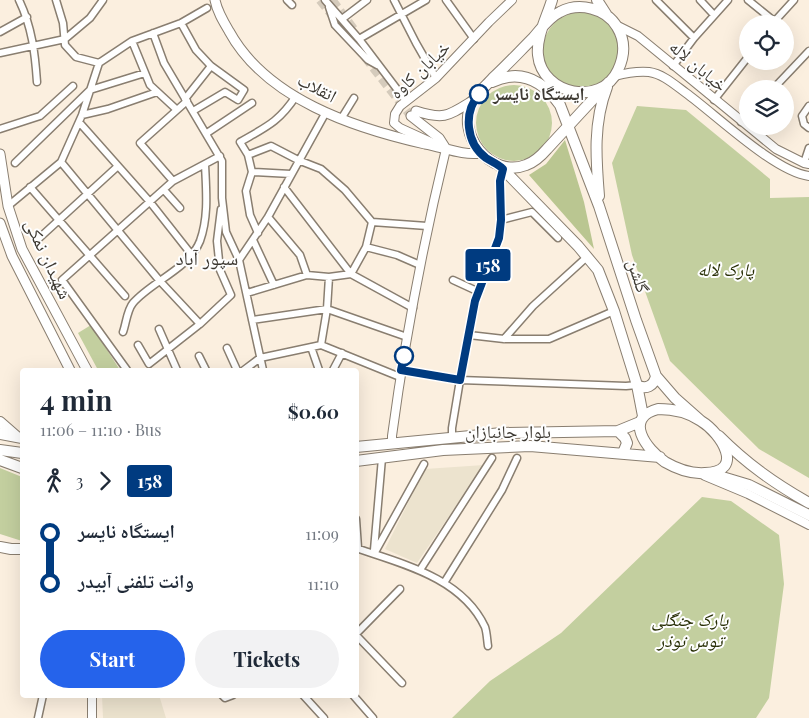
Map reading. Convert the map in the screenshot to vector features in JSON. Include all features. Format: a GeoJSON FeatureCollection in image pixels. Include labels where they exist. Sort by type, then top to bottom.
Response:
{"type":"FeatureCollection","features":[{"type":"Feature","properties":{"kind":"main road","name":"انقلاب"},"geometry":{"type":"LineString","coordinates":[[215,0],[219,13],[242,53],[262,72],[296,96],[341,119],[390,136],[446,149],[476,154],[481,153]]}},
{"type":"Feature","properties":{"kind":"main road"},"geometry":{"type":"LineString","coordinates":[[552,0],[538,42],[541,68],[549,79],[565,90],[585,93],[598,89],[612,79]]}},
{"type":"Feature","properties":{"kind":"main road"},"geometry":{"type":"LineString","coordinates":[[597,0],[606,15],[616,25],[622,36],[624,49],[622,61],[601,104],[596,150],[599,206]]}},
{"type":"Feature","properties":{"kind":"main road"},"geometry":{"type":"LineString","coordinates":[[446,149],[439,138],[414,114],[440,117],[448,115],[472,101],[543,26],[560,12],[571,8],[590,8],[606,15]]}},
{"type":"Feature","properties":{"kind":"main road"},"geometry":{"type":"LineString","coordinates":[[487,84],[500,78],[514,76],[529,78],[552,93],[569,125]]}},
{"type":"Feature","properties":{"kind":"main road"},"geometry":{"type":"LineString","coordinates":[[472,101],[468,121],[470,135],[481,153],[501,167],[525,166],[536,160],[612,79]]}},
{"type":"Feature","properties":{"kind":"main road","name":"گلشن"},"geometry":{"type":"LineString","coordinates":[[569,125],[599,206],[656,376],[675,398],[701,420]]}},
{"type":"Feature","properties":{"kind":"main road","name":"شهیدان نمکی"},"geometry":{"type":"LineString","coordinates":[[0,154],[8,206],[22,249],[86,368]]}},
{"type":"Feature","properties":{"kind":"main road","name":"گلشن"},"geometry":{"type":"LineString","coordinates":[[501,167],[588,256],[598,270],[614,311],[637,385],[642,419]]}},
{"type":"Feature","properties":{"kind":"main road","name":"شهیدان نمکی"},"geometry":{"type":"LineString","coordinates":[[0,223],[12,256],[69,368]]}},
{"type":"Feature","properties":{"kind":"main road"},"geometry":{"type":"LineString","coordinates":[[637,385],[646,388],[651,386],[656,376]]}},
{"type":"Feature","properties":{"kind":"main road"},"geometry":{"type":"LineString","coordinates":[[809,503],[754,468],[701,420],[679,411],[668,409],[649,411],[642,419],[640,429],[642,438],[660,458],[676,468],[749,485],[809,515]]}},
{"type":"Feature","properties":{"kind":"main road","name":"بلوار جانبازان"},"geometry":{"type":"LineString","coordinates":[[359,447],[516,432],[618,431],[642,419]]}},
{"type":"Feature","properties":{"kind":"main road"},"geometry":{"type":"LineString","coordinates":[[0,422],[20,437]]}},
{"type":"Feature","properties":{"kind":"main road"},"geometry":{"type":"LineString","coordinates":[[618,431],[628,444],[623,453]]}},
{"type":"Feature","properties":{"kind":"main road"},"geometry":{"type":"LineString","coordinates":[[0,434],[20,437]]}},
{"type":"Feature","properties":{"kind":"main road"},"geometry":{"type":"LineString","coordinates":[[704,473],[718,471],[727,460],[727,453],[719,436]]}},
{"type":"Feature","properties":{"kind":"main road","name":"بلوار جانبازان"},"geometry":{"type":"LineString","coordinates":[[359,461],[443,450],[530,446],[623,453],[660,458]]}},
{"type":"Feature","properties":{"kind":"main road"},"geometry":{"type":"LineString","coordinates":[[0,450],[20,453]]}},
{"type":"Feature","properties":{"kind":"main road"},"geometry":{"type":"LineString","coordinates":[[0,460],[20,467]]}},
{"type":"Feature","properties":{"kind":"main road"},"geometry":{"type":"LineString","coordinates":[[749,485],[748,476],[754,468]]}},
{"type":"Feature","properties":{"kind":"main road"},"geometry":{"type":"LineString","coordinates":[[0,546],[20,549]]}},
{"type":"Feature","properties":{"kind":"main road"},"geometry":{"type":"LineString","coordinates":[[0,552],[20,554]]}},
{"type":"Feature","properties":{"kind":"street"},"geometry":{"type":"LineString","coordinates":[[19,0],[28,17],[34,46],[37,82]]}},
{"type":"Feature","properties":{"kind":"street"},"geometry":{"type":"LineString","coordinates":[[56,0],[63,23],[66,45],[76,57],[99,63]]}},
{"type":"Feature","properties":{"kind":"street"},"geometry":{"type":"LineString","coordinates":[[0,53],[65,40],[90,18],[103,0]]}},
{"type":"Feature","properties":{"kind":"street"},"geometry":{"type":"LineString","coordinates":[[325,0],[335,25],[368,60],[380,67]]}},
{"type":"Feature","properties":{"kind":"street"},"geometry":{"type":"LineString","coordinates":[[342,19],[367,0]]}},
{"type":"Feature","properties":{"kind":"street"},"geometry":{"type":"LineString","coordinates":[[394,0],[436,78]]}},
{"type":"Feature","properties":{"kind":"street"},"geometry":{"type":"LineString","coordinates":[[359,39],[426,0]]}},
{"type":"Feature","properties":{"kind":"street"},"geometry":{"type":"LineString","coordinates":[[446,0],[474,39]]}},
{"type":"Feature","properties":{"kind":"street","name":"خیابان کاوه"},"geometry":{"type":"LineString","coordinates":[[446,149],[400,128],[394,123],[394,114],[406,101],[436,78],[488,22],[512,0]]}},
{"type":"Feature","properties":{"kind":"street"},"geometry":{"type":"LineString","coordinates":[[656,0],[694,38]]}},
{"type":"Feature","properties":{"kind":"street"},"geometry":{"type":"LineString","coordinates":[[700,0],[714,15]]}},
{"type":"Feature","properties":{"kind":"street"},"geometry":{"type":"LineString","coordinates":[[673,66],[694,38],[728,0]]}},
{"type":"Feature","properties":{"kind":"street"},"geometry":{"type":"LineString","coordinates":[[748,0],[765,15]]}},
{"type":"Feature","properties":{"kind":"street"},"geometry":{"type":"LineString","coordinates":[[780,15],[794,0]]}},
{"type":"Feature","properties":{"kind":"street"},"geometry":{"type":"LineString","coordinates":[[329,7],[359,39],[406,101]]}},
{"type":"Feature","properties":{"kind":"street"},"geometry":{"type":"LineString","coordinates":[[8,206],[61,162],[80,118],[99,63],[132,41],[181,23],[207,8]]}},
{"type":"Feature","properties":{"kind":"street"},"geometry":{"type":"LineString","coordinates":[[0,32],[28,17]]}},
{"type":"Feature","properties":{"kind":"street"},"geometry":{"type":"LineString","coordinates":[[181,23],[196,50],[212,66],[244,90],[238,100]]}},
{"type":"Feature","properties":{"kind":"street","name":"خیابان لاله"},"geometry":{"type":"LineString","coordinates":[[616,25],[638,36],[739,120]]}},
{"type":"Feature","properties":{"kind":"street"},"geometry":{"type":"LineString","coordinates":[[138,345],[149,364],[200,324],[231,295],[220,270],[217,241],[222,198],[222,161],[164,63],[153,33]]}},
{"type":"Feature","properties":{"kind":"street"},"geometry":{"type":"LineString","coordinates":[[132,41],[150,85],[177,110]]}},
{"type":"Feature","properties":{"kind":"street"},"geometry":{"type":"LineString","coordinates":[[782,80],[809,51]]}},
{"type":"Feature","properties":{"kind":"street"},"geometry":{"type":"LineString","coordinates":[[173,181],[140,143],[177,110],[212,66]]}},
{"type":"Feature","properties":{"kind":"street"},"geometry":{"type":"LineString","coordinates":[[714,100],[739,68]]}},
{"type":"Feature","properties":{"kind":"street","name":"خیابان لاله"},"geometry":{"type":"LineString","coordinates":[[612,79],[635,72],[650,72],[659,75],[695,99],[744,139],[788,170],[802,176],[809,176]]}},
{"type":"Feature","properties":{"kind":"street"},"geometry":{"type":"LineString","coordinates":[[15,163],[90,90],[145,73]]}},
{"type":"Feature","properties":{"kind":"street"},"geometry":{"type":"LineString","coordinates":[[0,129],[40,116],[74,86]]}},
{"type":"Feature","properties":{"kind":"street"},"geometry":{"type":"LineString","coordinates":[[80,118],[156,92]]}},
{"type":"Feature","properties":{"kind":"street"},"geometry":{"type":"LineString","coordinates":[[193,111],[225,92],[238,100],[243,109]]}},
{"type":"Feature","properties":{"kind":"street"},"geometry":{"type":"LineString","coordinates":[[258,232],[250,216],[246,191],[252,172],[248,155],[240,142],[272,123],[285,112],[296,96]]}},
{"type":"Feature","properties":{"kind":"street"},"geometry":{"type":"LineString","coordinates":[[341,119],[354,98]]}},
{"type":"Feature","properties":{"kind":"street"},"geometry":{"type":"LineString","coordinates":[[206,133],[252,103]]}},
{"type":"Feature","properties":{"kind":"street"},"geometry":{"type":"LineString","coordinates":[[809,106],[802,116],[804,124],[809,128]]}},
{"type":"Feature","properties":{"kind":"street"},"geometry":{"type":"LineString","coordinates":[[239,260],[268,217],[326,112]]}},
{"type":"Feature","properties":{"kind":"street"},"geometry":{"type":"LineString","coordinates":[[80,118],[191,254]]}},
{"type":"Feature","properties":{"kind":"street"},"geometry":{"type":"LineString","coordinates":[[744,139],[747,135]]}},
{"type":"Feature","properties":{"kind":"street","name":"خیابان لاله"},"geometry":{"type":"LineString","coordinates":[[758,135],[776,149],[806,164]]}},
{"type":"Feature","properties":{"kind":"street"},"geometry":{"type":"LineString","coordinates":[[248,155],[272,146],[327,174],[345,190],[372,222],[427,226]]}},
{"type":"Feature","properties":{"kind":"street"},"geometry":{"type":"LineString","coordinates":[[806,164],[809,148]]}},
{"type":"Feature","properties":{"kind":"street"},"geometry":{"type":"LineString","coordinates":[[392,444],[401,373],[427,226],[446,149]]}},
{"type":"Feature","properties":{"kind":"street"},"geometry":{"type":"LineString","coordinates":[[126,368],[62,280],[173,181],[220,156]]}},
{"type":"Feature","properties":{"kind":"street"},"geometry":{"type":"LineString","coordinates":[[61,162],[159,280],[200,324]]}},
{"type":"Feature","properties":{"kind":"street"},"geometry":{"type":"LineString","coordinates":[[123,332],[132,305],[159,280],[187,260],[200,241],[207,208],[205,164]]}},
{"type":"Feature","properties":{"kind":"street"},"geometry":{"type":"LineString","coordinates":[[36,241],[118,166]]}},
{"type":"Feature","properties":{"kind":"street"},"geometry":{"type":"LineString","coordinates":[[452,437],[460,380],[475,301],[499,238],[501,167]]}},
{"type":"Feature","properties":{"kind":"street"},"geometry":{"type":"LineString","coordinates":[[252,172],[291,174]]}},
{"type":"Feature","properties":{"kind":"street"},"geometry":{"type":"LineString","coordinates":[[30,187],[125,296]]}},
{"type":"Feature","properties":{"kind":"street"},"geometry":{"type":"LineString","coordinates":[[284,187],[351,274],[412,308]]}},
{"type":"Feature","properties":{"kind":"street"},"geometry":{"type":"LineString","coordinates":[[164,190],[180,208]]}},
{"type":"Feature","properties":{"kind":"street"},"geometry":{"type":"LineString","coordinates":[[222,198],[226,232],[239,260],[262,368]]}},
{"type":"Feature","properties":{"kind":"street"},"geometry":{"type":"LineString","coordinates":[[501,220],[532,212],[558,238]]}},
{"type":"Feature","properties":{"kind":"street"},"geometry":{"type":"LineString","coordinates":[[268,217],[300,255],[307,275]]}},
{"type":"Feature","properties":{"kind":"street"},"geometry":{"type":"LineString","coordinates":[[351,274],[366,247],[372,222]]}},
{"type":"Feature","properties":{"kind":"street"},"geometry":{"type":"LineString","coordinates":[[253,240],[274,285]]}},
{"type":"Feature","properties":{"kind":"street"},"geometry":{"type":"LineString","coordinates":[[366,247],[397,255],[420,265]]}},
{"type":"Feature","properties":{"kind":"street"},"geometry":{"type":"LineString","coordinates":[[504,339],[533,306],[588,256]]}},
{"type":"Feature","properties":{"kind":"street"},"geometry":{"type":"LineString","coordinates":[[247,293],[307,275],[329,277],[351,274]]}},
{"type":"Feature","properties":{"kind":"street"},"geometry":{"type":"LineString","coordinates":[[322,345],[328,309],[329,277]]}},
{"type":"Feature","properties":{"kind":"street"},"geometry":{"type":"LineString","coordinates":[[453,280],[479,292]]}},
{"type":"Feature","properties":{"kind":"street"},"geometry":{"type":"LineString","coordinates":[[252,320],[328,309],[407,337]]}},
{"type":"Feature","properties":{"kind":"street"},"geometry":{"type":"LineString","coordinates":[[469,335],[504,339],[549,340],[614,311]]}},
{"type":"Feature","properties":{"kind":"street"},"geometry":{"type":"LineString","coordinates":[[159,329],[176,368]]}},
{"type":"Feature","properties":{"kind":"street"},"geometry":{"type":"LineString","coordinates":[[247,368],[260,358],[322,345],[401,373],[460,380],[637,385]]}},
{"type":"Feature","properties":{"kind":"street"},"geometry":{"type":"LineString","coordinates":[[311,347],[318,368]]}},
{"type":"Feature","properties":{"kind":"street"},"geometry":{"type":"LineString","coordinates":[[227,348],[236,368]]}},
{"type":"Feature","properties":{"kind":"street"},"geometry":{"type":"LineString","coordinates":[[334,368],[342,353]]}},
{"type":"Feature","properties":{"kind":"street"},"geometry":{"type":"LineString","coordinates":[[199,356],[205,368]]}},
{"type":"Feature","properties":{"kind":"street"},"geometry":{"type":"LineString","coordinates":[[374,554],[382,458]]}},
{"type":"Feature","properties":{"kind":"street"},"geometry":{"type":"LineString","coordinates":[[420,570],[492,458]]}},
{"type":"Feature","properties":{"kind":"street"},"geometry":{"type":"LineString","coordinates":[[444,583],[502,490],[517,458]]}},
{"type":"Feature","properties":{"kind":"street"},"geometry":{"type":"LineString","coordinates":[[374,554],[424,464]]}},
{"type":"Feature","properties":{"kind":"street"},"geometry":{"type":"LineString","coordinates":[[704,473],[809,525]]}},
{"type":"Feature","properties":{"kind":"street"},"geometry":{"type":"LineString","coordinates":[[359,549],[420,570],[444,583],[471,605],[486,629],[488,646]]}},
{"type":"Feature","properties":{"kind":"street"},"geometry":{"type":"LineString","coordinates":[[359,631],[400,589]]}},
{"type":"Feature","properties":{"kind":"street"},"geometry":{"type":"LineString","coordinates":[[359,637],[402,683]]}},
{"type":"Feature","properties":{"kind":"street"},"geometry":{"type":"LineString","coordinates":[[38,718],[42,698]]}},
{"type":"Feature","properties":{"kind":"street"},"geometry":{"type":"LineString","coordinates":[[92,698],[92,718]]}},
{"type":"Feature","properties":{"kind":"street"},"geometry":{"type":"LineString","coordinates":[[306,698],[324,718]]}},
{"type":"Feature","properties":{"kind":"street"},"geometry":{"type":"LineString","coordinates":[[356,698],[373,718]]}},
{"type":"Feature","properties":{"kind":"shaded area"},"geometry":{"type":"Polygon","coordinates":[[[484,465],[417,563],[385,549],[425,469],[484,465]]]}},
{"type":"Feature","properties":{"kind":"shaded area"},"geometry":{"type":"Polygon","coordinates":[[[102,698],[160,698],[166,718],[103,718],[102,698]]]}},
{"type":"Feature","properties":{"kind":"green space"},"geometry":{"type":"Polygon","coordinates":[[[581,12],[596,15],[608,23],[616,35],[619,50],[616,65],[608,77],[596,85],[581,88],[566,85],[554,77],[546,65],[543,50],[546,35],[554,23],[566,15],[581,12]]]}},
{"type":"Feature","properties":{"kind":"green space"},"geometry":{"type":"Polygon","coordinates":[[[514,85],[529,88],[541,96],[549,108],[552,123],[549,138],[541,150],[529,158],[514,161],[499,158],[487,150],[479,138],[476,123],[479,108],[487,96],[499,88],[514,85]]]}},
{"type":"Feature","properties":{"kind":"green space","name":"پارک لاله"},"geometry":{"type":"Polygon","coordinates":[[[637,106],[686,110],[770,179],[770,198],[809,197],[809,478],[759,449],[670,361],[632,255],[612,163],[637,106]]]}},
{"type":"Feature","properties":{"kind":"green space"},"geometry":{"type":"Polygon","coordinates":[[[565,140],[584,202],[594,249],[529,175],[546,164],[565,140]]]}},
{"type":"Feature","properties":{"kind":"green space"},"geometry":{"type":"Polygon","coordinates":[[[91,325],[119,368],[97,368],[78,333],[91,325]]]}},
{"type":"Feature","properties":{"kind":"green space"},"geometry":{"type":"Polygon","coordinates":[[[0,468],[20,476],[20,540],[0,534],[0,468]]]}},
{"type":"Feature","properties":{"kind":"green space","name":"پارک جنگلی توس نوذر"},"geometry":{"type":"Polygon","coordinates":[[[702,497],[731,501],[779,535],[784,584],[769,698],[756,718],[452,718],[490,681],[561,633],[702,497]]]}},
{"type":"Feature","properties":{"kind":"tunnel"},"geometry":{"type":"LineString","coordinates":[[320,0],[348,35]]}},
{"type":"Feature","properties":{"kind":"tunnel"},"geometry":{"type":"LineString","coordinates":[[332,0],[355,31]]}},
{"type":"Feature","properties":{"kind":"tunnel"},"geometry":{"type":"LineString","coordinates":[[365,57],[411,116]]}},
{"type":"Feature","properties":{"kind":"bus line","name":"158"},"geometry":{"type":"LineString","coordinates":[[404,356],[401,370],[460,380],[475,301],[499,238],[501,220],[500,181],[503,169],[481,153],[470,135],[468,121],[472,101],[479,94]]}},
{"type":"Feature","properties":{"kind":"place","name":"ایستگاه نایسر"},"geometry":{"type":"Point","coordinates":[479,94]}},
{"type":"Feature","properties":{"kind":"district","name":"سپور آباد"},"geometry":{"type":"Point","coordinates":[207,258]}}]}
